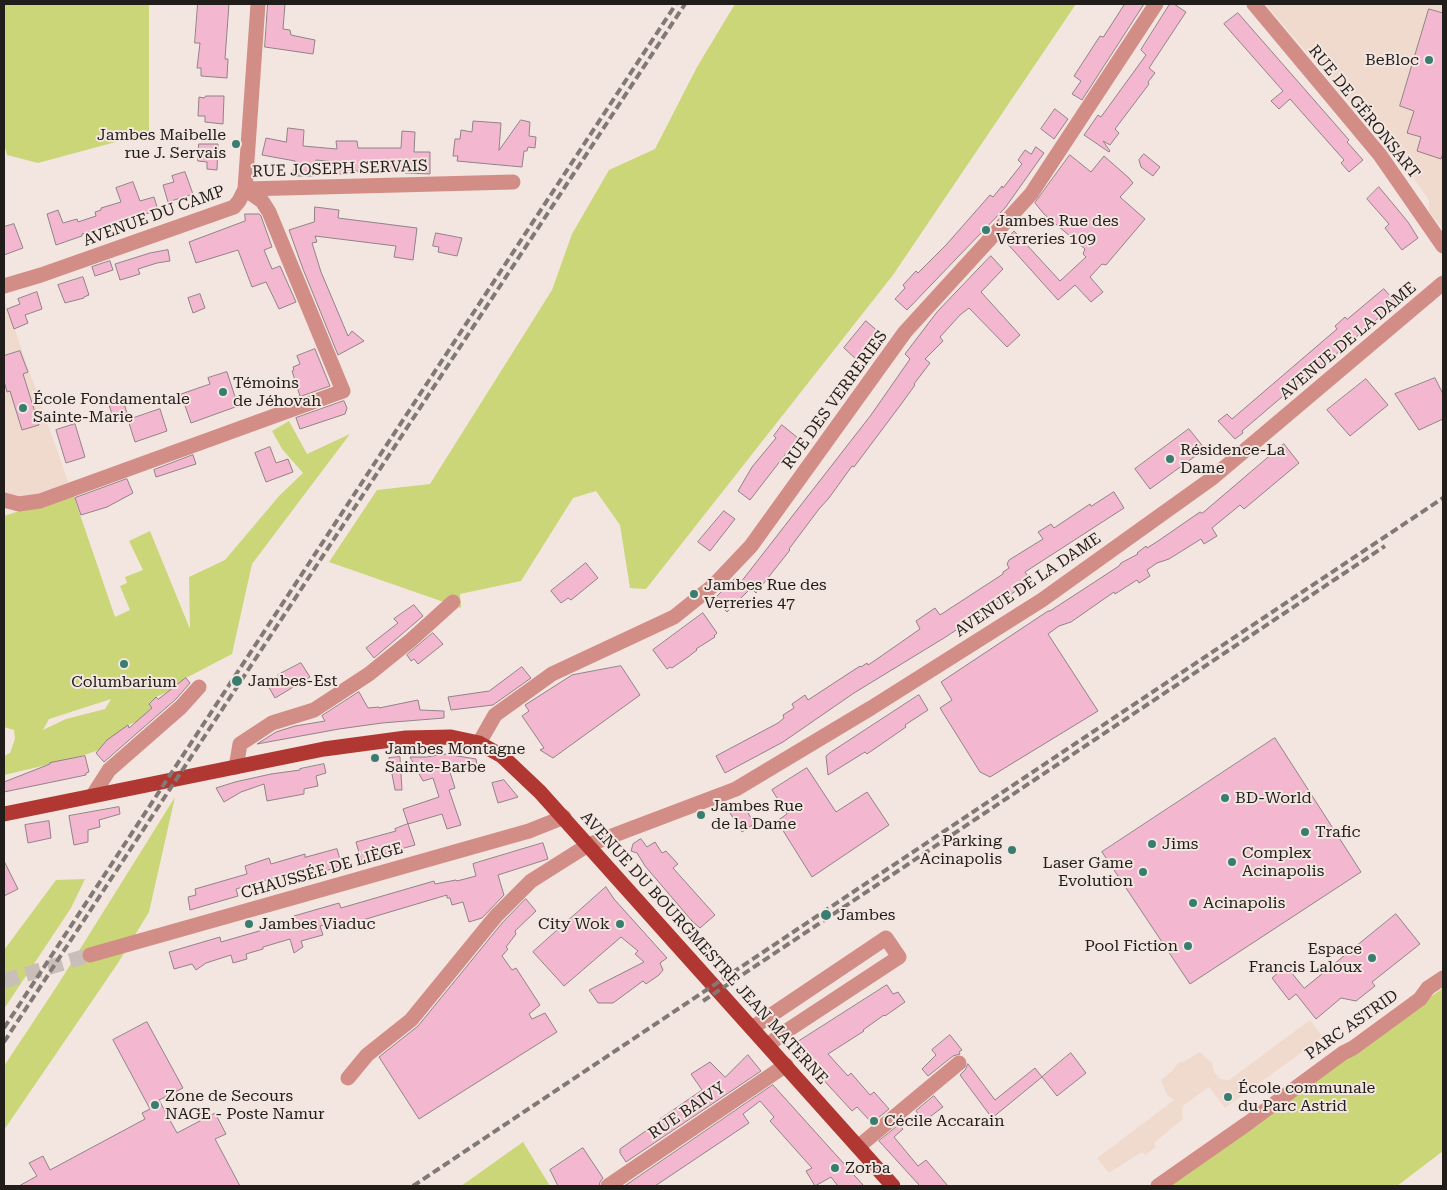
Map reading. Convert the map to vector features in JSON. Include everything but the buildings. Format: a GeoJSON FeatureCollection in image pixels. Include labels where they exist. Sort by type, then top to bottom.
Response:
{"type":"FeatureCollection","features":[{"type":"Feature","properties":{"kind":"main road","name":"AVENUE DU BOURGMESTRE JEAN MATERNE"},"geometry":{"type":"LineString","coordinates":[[4,814],[324,749],[406,738],[451,738],[479,743],[502,756],[540,792],[893,1186]]}},
{"type":"Feature","properties":{"kind":"street","name":"AVENUE DU CAMP"},"geometry":{"type":"LineString","coordinates":[[4,286],[41,275],[234,207],[245,189],[258,4]]}},
{"type":"Feature","properties":{"kind":"street","name":"RUE DES VERRERIES"},"geometry":{"type":"LineString","coordinates":[[479,743],[494,715],[552,674],[674,617],[714,585],[751,546],[905,332],[1031,194],[1156,4]]}},
{"type":"Feature","properties":{"kind":"street","name":"RUE DE GÉRONSART"},"geometry":{"type":"LineString","coordinates":[[1254,4],[1380,155],[1443,246]]}},
{"type":"Feature","properties":{"kind":"street","name":"RUE JOSEPH SERVAIS"},"geometry":{"type":"LineString","coordinates":[[245,189],[513,182]]}},
{"type":"Feature","properties":{"kind":"street","name":"RUE JOSEPH SERVAIS"},"geometry":{"type":"LineString","coordinates":[[4,500],[19,504],[40,501],[343,391],[269,212],[262,201],[245,189]]}},
{"type":"Feature","properties":{"kind":"street","name":"AVENUE DE LA DAME"},"geometry":{"type":"LineString","coordinates":[[348,1078],[367,1055],[412,1020],[496,916],[531,882],[588,846],[736,789],[871,708],[1042,600],[1211,479],[1443,284]]}},
{"type":"Feature","properties":{"kind":"street"},"geometry":{"type":"LineString","coordinates":[[236,767],[240,744],[272,723],[314,710],[369,674],[411,640],[453,602]]}},
{"type":"Feature","properties":{"kind":"street"},"geometry":{"type":"LineString","coordinates":[[94,795],[109,770],[181,707],[199,687]]}},
{"type":"Feature","properties":{"kind":"street","name":"CHAUSSÉE DE LIÈGE"},"geometry":{"type":"LineString","coordinates":[[90,956],[529,830],[564,818]]}},
{"type":"Feature","properties":{"kind":"street"},"geometry":{"type":"LineString","coordinates":[[752,1028],[886,938],[899,956],[768,1045]]}},
{"type":"Feature","properties":{"kind":"street","name":"PARC ASTRID"},"geometry":{"type":"LineString","coordinates":[[1158,1186],[1248,1123],[1343,1052],[1353,1048],[1420,999],[1428,988],[1443,978]]}},
{"type":"Feature","properties":{"kind":"street"},"geometry":{"type":"LineString","coordinates":[[858,1147],[959,1063]]}},
{"type":"Feature","properties":{"kind":"street","name":"RUE BAIVY"},"geometry":{"type":"LineString","coordinates":[[608,1186],[786,1065]]}},
{"type":"Feature","properties":{"kind":"shaded area"},"geometry":{"type":"Polygon","coordinates":[[[1265,4],[1443,4],[1443,229],[1429,212],[1429,200],[1377,126],[1365,120],[1265,4]]]}},
{"type":"Feature","properties":{"kind":"shaded area","name":"École Fondamentale Sainte-Marie"},"geometry":{"type":"Polygon","coordinates":[[[4,299],[70,487],[39,498],[4,496],[4,299]]]}},
{"type":"Feature","properties":{"kind":"shaded area","name":"École communale du Parc Astrid"},"geometry":{"type":"Polygon","coordinates":[[[1310,1020],[1323,1037],[1225,1108],[1209,1087],[1183,1106],[1183,1119],[1154,1143],[1156,1147],[1145,1155],[1142,1152],[1109,1173],[1097,1158],[1174,1100],[1167,1095],[1161,1080],[1179,1062],[1183,1062],[1200,1052],[1212,1063],[1214,1072],[1220,1079],[1229,1080],[1310,1020]]]}},
{"type":"Feature","properties":{"kind":"green space"},"geometry":{"type":"Polygon","coordinates":[[[4,4],[149,4],[149,133],[38,163],[7,155],[4,143],[4,4]]]}},
{"type":"Feature","properties":{"kind":"green space"},"geometry":{"type":"Polygon","coordinates":[[[735,4],[1076,4],[893,275],[646,589],[630,588],[620,525],[596,491],[573,498],[521,581],[460,594],[461,608],[329,562],[377,490],[430,484],[552,290],[572,234],[609,170],[655,149],[697,67],[735,4]]]}},
{"type":"Feature","properties":{"kind":"green space"},"geometry":{"type":"Polygon","coordinates":[[[289,421],[307,454],[350,434],[252,564],[232,654],[186,678],[169,691],[156,697],[149,703],[152,708],[138,721],[128,725],[99,750],[72,759],[4,775],[4,756],[10,753],[15,739],[14,730],[4,727],[4,516],[73,494],[115,617],[130,610],[120,586],[127,583],[125,577],[143,570],[129,541],[150,531],[190,629],[189,577],[225,560],[279,496],[303,473],[282,449],[272,431],[289,421]],[[111,699],[49,719],[43,730],[66,719],[105,709],[111,699]]]}},
{"type":"Feature","properties":{"kind":"green space"},"geometry":{"type":"Polygon","coordinates":[[[175,797],[149,912],[118,963],[4,1130],[4,1066],[57,986],[175,797]]]}},
{"type":"Feature","properties":{"kind":"green space"},"geometry":{"type":"Polygon","coordinates":[[[85,879],[71,908],[4,1009],[4,982],[8,975],[4,973],[4,950],[56,880],[85,879]]]}},
{"type":"Feature","properties":{"kind":"green space"},"geometry":{"type":"Polygon","coordinates":[[[1443,988],[1443,1151],[1397,1186],[1169,1186],[1443,988]]]}},
{"type":"Feature","properties":{"kind":"green space"},"geometry":{"type":"Polygon","coordinates":[[[523,1142],[550,1186],[461,1186],[523,1142]]]}},
{"type":"Feature","properties":{"kind":"tunnel"},"geometry":{"type":"LineString","coordinates":[[4,981],[90,955]]}},
{"type":"Feature","properties":{"kind":"railway"},"geometry":{"type":"LineString","coordinates":[[4,1028],[676,4]]}},
{"type":"Feature","properties":{"kind":"railway"},"geometry":{"type":"LineString","coordinates":[[4,1042],[685,4]]}},
{"type":"Feature","properties":{"kind":"railway"},"geometry":{"type":"LineString","coordinates":[[413,1186],[1443,498]]}},
{"type":"Feature","properties":{"kind":"railway"},"geometry":{"type":"LineString","coordinates":[[703,1001],[1385,546]]}},
{"type":"Feature","properties":{"kind":"place","name":"BeBloc"},"geometry":{"type":"Point","coordinates":[1429,60]}},
{"type":"Feature","properties":{"kind":"place","name":"Jambes Maibelle rue J. Servais"},"geometry":{"type":"Point","coordinates":[236,144]}},
{"type":"Feature","properties":{"kind":"place","name":"Jambes Rue des Verreries 109"},"geometry":{"type":"Point","coordinates":[986,230]}},
{"type":"Feature","properties":{"kind":"place","name":"Témoins de Jéhovah"},"geometry":{"type":"Point","coordinates":[223,392]}},
{"type":"Feature","properties":{"kind":"place","name":"École Fondamentale Sainte-Marie"},"geometry":{"type":"Point","coordinates":[23,408]}},
{"type":"Feature","properties":{"kind":"place","name":"Résidence-La Dame"},"geometry":{"type":"Point","coordinates":[1170,459]}},
{"type":"Feature","properties":{"kind":"place","name":"Jambes Rue des Verreries 47"},"geometry":{"type":"Point","coordinates":[694,594]}},
{"type":"Feature","properties":{"kind":"place","name":"Columbarium"},"geometry":{"type":"Point","coordinates":[124,664]}},
{"type":"Feature","properties":{"kind":"place","name":"Jambes-Est"},"geometry":{"type":"Point","coordinates":[237,681]}},
{"type":"Feature","properties":{"kind":"place","name":"Jambes Montagne Sainte-Barbe"},"geometry":{"type":"Point","coordinates":[375,758]}},
{"type":"Feature","properties":{"kind":"place","name":"BD-World"},"geometry":{"type":"Point","coordinates":[1225,798]}},
{"type":"Feature","properties":{"kind":"place","name":"Jambes Rue de la Dame"},"geometry":{"type":"Point","coordinates":[701,815]}},
{"type":"Feature","properties":{"kind":"place","name":"Trafic"},"geometry":{"type":"Point","coordinates":[1305,832]}},
{"type":"Feature","properties":{"kind":"place","name":"Jims"},"geometry":{"type":"Point","coordinates":[1152,844]}},
{"type":"Feature","properties":{"kind":"place","name":"Parking Acinapolis"},"geometry":{"type":"Point","coordinates":[1012,850]}},
{"type":"Feature","properties":{"kind":"place","name":"Complex Acinapolis"},"geometry":{"type":"Point","coordinates":[1232,862]}},
{"type":"Feature","properties":{"kind":"place","name":"Laser Game Evolution"},"geometry":{"type":"Point","coordinates":[1143,872]}},
{"type":"Feature","properties":{"kind":"place","name":"Acinapolis"},"geometry":{"type":"Point","coordinates":[1193,903]}},
{"type":"Feature","properties":{"kind":"place","name":"Jambes"},"geometry":{"type":"Point","coordinates":[826,915]}},
{"type":"Feature","properties":{"kind":"place","name":"Jambes Viaduc"},"geometry":{"type":"Point","coordinates":[249,924]}},
{"type":"Feature","properties":{"kind":"place","name":"City Wok"},"geometry":{"type":"Point","coordinates":[620,924]}},
{"type":"Feature","properties":{"kind":"place","name":"Pool Fiction"},"geometry":{"type":"Point","coordinates":[1188,946]}},
{"type":"Feature","properties":{"kind":"place","name":"Espace Francis Laloux"},"geometry":{"type":"Point","coordinates":[1372,958]}},
{"type":"Feature","properties":{"kind":"place","name":"École communale du Parc Astrid"},"geometry":{"type":"Point","coordinates":[1228,1097]}},
{"type":"Feature","properties":{"kind":"place","name":"Zone de Secours NAGE - Poste Namur"},"geometry":{"type":"Point","coordinates":[155,1105]}},
{"type":"Feature","properties":{"kind":"place","name":"Cécile Accarain"},"geometry":{"type":"Point","coordinates":[874,1121]}},
{"type":"Feature","properties":{"kind":"place","name":"Zorba"},"geometry":{"type":"Point","coordinates":[835,1168]}}]}
